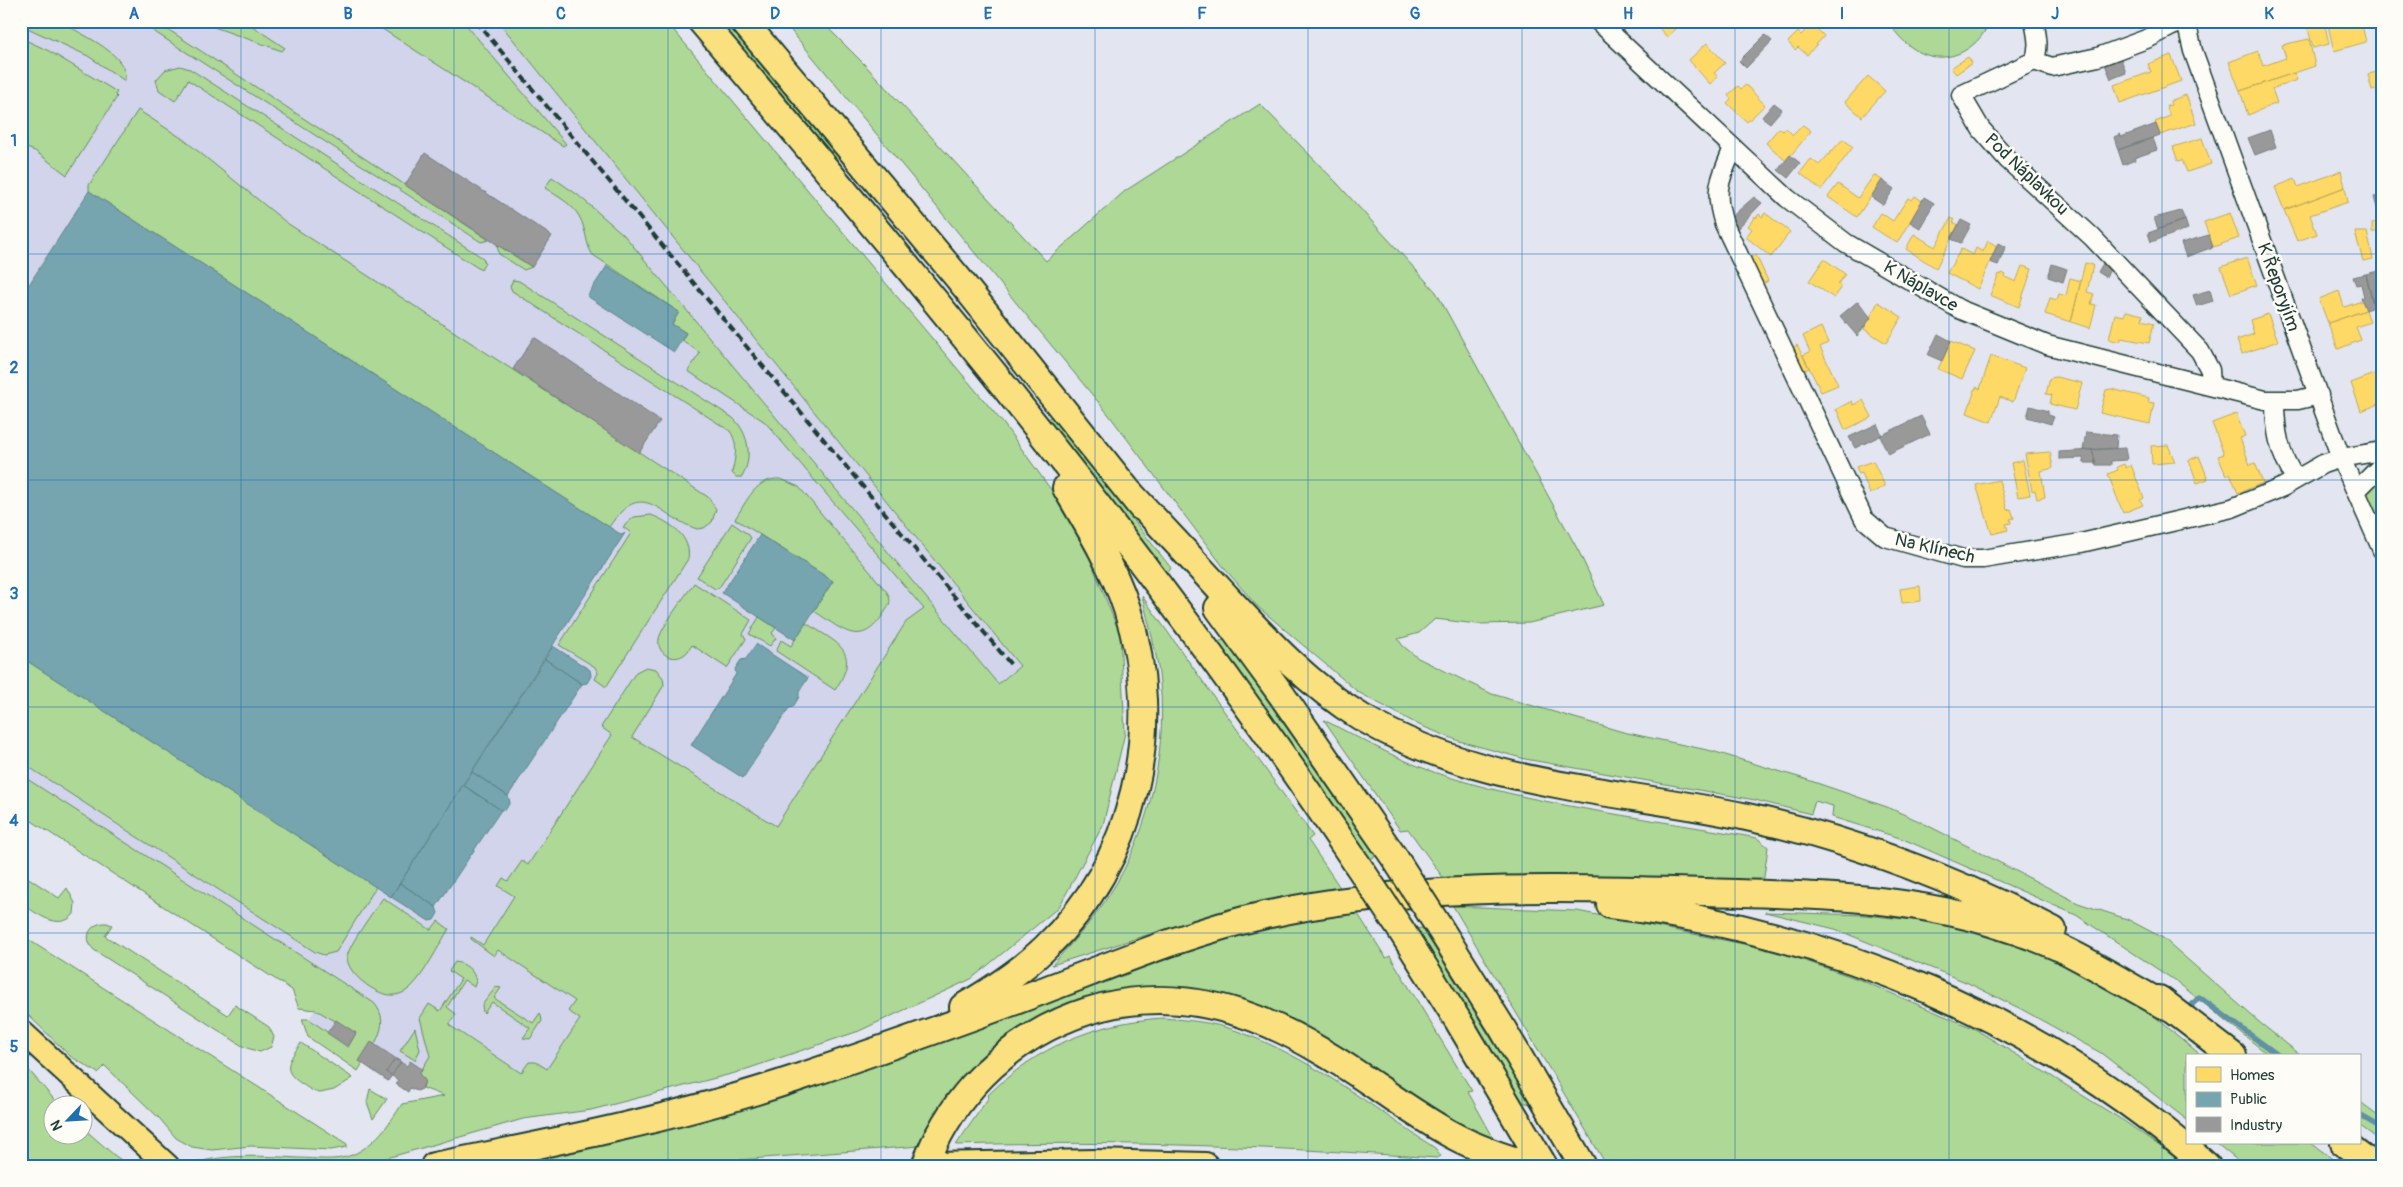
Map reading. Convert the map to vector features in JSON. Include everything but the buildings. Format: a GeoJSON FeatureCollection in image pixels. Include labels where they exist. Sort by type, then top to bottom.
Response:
{"type":"FeatureCollection","features":[{"type":"Feature","properties":{"kind":"highway"},"geometry":{"type":"LineString","coordinates":[[701,21],[791,126],[1012,397],[1204,646],[1401,930],[1507,1101],[1544,1166]]}},
{"type":"Feature","properties":{"kind":"highway"},"geometry":{"type":"LineString","coordinates":[[743,21],[971,293],[1130,493],[1281,694],[1396,860],[1439,927],[1548,1105],[1582,1166]]}},
{"type":"Feature","properties":{"kind":"highway"},"geometry":{"type":"LineString","coordinates":[[855,1057],[956,1012],[996,988],[1046,947],[1077,912],[1102,874],[1123,831],[1136,785],[1143,748],[1145,710],[1139,659],[1127,608],[1091,530],[1012,397]]}},
{"type":"Feature","properties":{"kind":"highway"},"geometry":{"type":"LineString","coordinates":[[1130,493],[1283,655],[1340,704],[1387,732],[1436,753],[1484,768],[1562,786],[1748,817],[1838,840],[1909,865],[1975,891],[2066,937],[2135,977],[2173,1010],[2230,1054]]}},
{"type":"Feature","properties":{"kind":"highway"},"geometry":{"type":"LineString","coordinates":[[434,1166],[571,1138],[675,1114],[787,1081],[1125,959],[1240,922],[1314,906],[1348,901],[1448,893],[1568,889],[1822,896],[1897,904],[1982,920],[2053,945],[2173,1010]]}},
{"type":"Feature","properties":{"kind":"highway"},"geometry":{"type":"LineString","coordinates":[[1448,893],[1565,900],[1677,914],[1754,930],[1850,958],[1924,987],[1970,1008],[2050,1051],[2142,1112],[2207,1166]]}},
{"type":"Feature","properties":{"kind":"highway"},"geometry":{"type":"LineString","coordinates":[[925,1166],[945,1124],[974,1084],[1016,1047],[1075,1015],[1138,1001],[1198,1002],[1236,1011],[1279,1028],[1320,1050],[1454,1136],[1498,1156],[1533,1166]]}},
{"type":"Feature","properties":{"kind":"highway"},"geometry":{"type":"LineString","coordinates":[[2345,1144],[2374,1166]]}},
{"type":"Feature","properties":{"kind":"highway"},"geometry":{"type":"LineString","coordinates":[[932,1166],[1095,1163],[1205,1166]]}},
{"type":"Feature","properties":{"kind":"main road"},"geometry":{"type":"LineString","coordinates":[[21,1031],[168,1166]]}},
{"type":"Feature","properties":{"kind":"street","name":"K Náplavce"},"geometry":{"type":"LineString","coordinates":[[1598,21],[1787,198],[1846,243],[1959,309],[2047,345],[2275,401],[2298,400],[2319,395]]}},
{"type":"Feature","properties":{"kind":"street"},"geometry":{"type":"LineString","coordinates":[[2034,21],[2038,45],[2034,61],[2052,66],[2098,57],[2149,38],[2180,22]]}},
{"type":"Feature","properties":{"kind":"street","name":"K Řeporyjím"},"geometry":{"type":"LineString","coordinates":[[2180,22],[2193,51],[2342,458],[2382,550]]}},
{"type":"Feature","properties":{"kind":"street","name":"Pod Náplavkou"},"geometry":{"type":"LineString","coordinates":[[2034,61],[1961,95],[1981,128],[2008,160],[2092,236],[2200,351],[2210,370],[2211,385]]}},
{"type":"Feature","properties":{"kind":"street","name":"Na Klínech"},"geometry":{"type":"LineString","coordinates":[[1733,148],[1718,186],[1718,206],[1724,224],[1864,519],[1885,537],[1963,559],[1982,559],[2081,543],[2232,508],[2283,487],[2323,464],[2342,458],[2382,451]]}},
{"type":"Feature","properties":{"kind":"street"},"geometry":{"type":"LineString","coordinates":[[2275,401],[2278,443],[2287,466],[2296,479]]}},
{"type":"Feature","properties":{"kind":"street"},"geometry":{"type":"LineString","coordinates":[[2356,491],[2382,465]]}},
{"type":"Feature","properties":{"kind":"shaded area"},"geometry":{"type":"Polygon","coordinates":[[[21,21],[498,21],[1020,666],[998,684],[729,1046],[445,1095],[423,1088],[425,1080],[419,1074],[422,1069],[410,1062],[407,1066],[386,1072],[309,1024],[309,1019],[322,1000],[21,808],[21,21]]]}},
{"type":"Feature","properties":{"kind":"green space"},"geometry":{"type":"Polygon","coordinates":[[[21,21],[69,21],[67,25],[104,47],[113,55],[124,71],[125,81],[88,56],[21,25],[21,21]]]}},
{"type":"Feature","properties":{"kind":"green space"},"geometry":{"type":"Polygon","coordinates":[[[142,21],[152,21],[172,32],[489,240],[481,242],[150,29],[142,21]]]}},
{"type":"Feature","properties":{"kind":"green space"},"geometry":{"type":"Polygon","coordinates":[[[197,21],[245,21],[285,48],[282,51],[197,21]]]}},
{"type":"Feature","properties":{"kind":"green space"},"geometry":{"type":"Polygon","coordinates":[[[370,21],[463,21],[566,144],[563,146],[370,21]]]}},
{"type":"Feature","properties":{"kind":"green space"},"geometry":{"type":"Polygon","coordinates":[[[498,21],[666,21],[1003,423],[1077,526],[1120,635],[1125,733],[1103,825],[1059,907],[971,979],[859,1031],[735,1073],[591,1110],[523,1119],[366,1164],[197,1166],[198,1162],[210,1159],[235,1157],[260,1156],[325,1159],[345,1157],[360,1151],[374,1140],[387,1126],[402,1104],[444,1096],[423,1088],[425,1080],[419,1074],[430,1056],[420,1018],[429,1004],[440,1011],[461,979],[449,971],[455,962],[468,968],[476,981],[474,987],[464,980],[447,1007],[456,1014],[449,1025],[521,1073],[529,1062],[536,1062],[547,1069],[580,1019],[568,1011],[575,1001],[498,950],[494,956],[471,939],[471,937],[483,945],[514,896],[498,886],[503,878],[508,881],[522,861],[528,865],[612,735],[601,727],[636,672],[646,667],[656,669],[663,678],[664,685],[632,737],[776,826],[906,622],[924,609],[765,422],[688,371],[700,353],[682,340],[686,333],[672,324],[679,312],[593,255],[588,246],[582,221],[578,215],[564,200],[545,188],[552,177],[578,195],[624,235],[998,684],[1020,666],[498,21]]]}},
{"type":"Feature","properties":{"kind":"green space"},"geometry":{"type":"Polygon","coordinates":[[[716,21],[727,21],[840,157],[835,162],[716,21]]]}},
{"type":"Feature","properties":{"kind":"green space"},"geometry":{"type":"Polygon","coordinates":[[[783,21],[821,21],[865,65],[1046,261],[1125,191],[1260,104],[1336,182],[1436,292],[1579,552],[1604,605],[1529,623],[1477,624],[1435,619],[1419,633],[1398,639],[1403,646],[1418,658],[1492,694],[1623,732],[1712,751],[1805,779],[1887,807],[1919,821],[2078,903],[2127,919],[2163,938],[2259,1022],[2299,1054],[2267,1054],[2177,982],[2076,915],[1903,839],[1832,817],[1833,806],[1815,801],[1811,814],[1755,800],[1525,759],[1459,741],[1419,725],[1358,692],[1257,606],[1225,569],[1109,415],[783,21]]]}},
{"type":"Feature","properties":{"kind":"green space"},"geometry":{"type":"Polygon","coordinates":[[[1887,21],[1990,21],[1976,42],[1967,49],[1946,57],[1934,57],[1922,54],[1911,47],[1887,21]]]}},
{"type":"Feature","properties":{"kind":"green space"},"geometry":{"type":"Polygon","coordinates":[[[21,38],[49,51],[117,92],[115,95],[117,97],[67,175],[35,151],[21,146],[21,38]]]}},
{"type":"Feature","properties":{"kind":"green space"},"geometry":{"type":"Polygon","coordinates":[[[180,66],[190,69],[483,258],[485,263],[481,270],[188,80],[175,101],[159,90],[156,80],[165,70],[180,66]]]}},
{"type":"Feature","properties":{"kind":"green space"},"geometry":{"type":"Polygon","coordinates":[[[138,110],[183,139],[287,223],[708,497],[716,509],[712,522],[704,528],[697,529],[652,504],[642,502],[632,504],[621,512],[609,527],[89,191],[89,185],[138,110]]]}},
{"type":"Feature","properties":{"kind":"green space"},"geometry":{"type":"Polygon","coordinates":[[[497,245],[532,267],[524,270],[499,254],[497,245]]]}},
{"type":"Feature","properties":{"kind":"green space"},"geometry":{"type":"Polygon","coordinates":[[[513,280],[519,281],[733,418],[743,431],[748,446],[747,462],[742,477],[736,477],[732,473],[735,441],[730,431],[512,291],[510,286],[513,280]]]}},
{"type":"Feature","properties":{"kind":"green space"},"geometry":{"type":"Polygon","coordinates":[[[1052,416],[1171,568],[1168,573],[1164,573],[1046,420],[1052,416]]]}},
{"type":"Feature","properties":{"kind":"green space"},"geometry":{"type":"Polygon","coordinates":[[[2382,471],[2382,531],[2366,494],[2367,486],[2382,471]]]}},
{"type":"Feature","properties":{"kind":"green space"},"geometry":{"type":"Polygon","coordinates":[[[772,479],[781,479],[799,487],[889,595],[890,603],[888,608],[876,624],[867,631],[851,633],[814,611],[833,581],[735,519],[748,498],[759,486],[772,479]]]}},
{"type":"Feature","properties":{"kind":"green space"},"geometry":{"type":"Polygon","coordinates":[[[651,515],[678,531],[687,544],[688,559],[606,687],[595,679],[598,673],[595,667],[559,645],[631,533],[623,527],[634,517],[651,515]]]}},
{"type":"Feature","properties":{"kind":"green space"},"geometry":{"type":"Polygon","coordinates":[[[732,523],[751,538],[719,588],[715,589],[697,577],[732,523]]]}},
{"type":"Feature","properties":{"kind":"green space"},"geometry":{"type":"Polygon","coordinates":[[[694,583],[751,620],[743,634],[746,639],[727,668],[692,645],[686,653],[676,658],[667,656],[660,649],[659,639],[664,627],[694,583]]]}},
{"type":"Feature","properties":{"kind":"green space"},"geometry":{"type":"Polygon","coordinates":[[[1142,596],[1313,836],[1308,840],[1341,889],[1229,909],[1052,965],[1101,907],[1117,883],[1142,829],[1150,800],[1157,770],[1162,711],[1157,660],[1142,596]]]}},
{"type":"Feature","properties":{"kind":"green space"},"geometry":{"type":"Polygon","coordinates":[[[759,617],[776,628],[772,633],[776,638],[770,646],[749,634],[759,617]]]}},
{"type":"Feature","properties":{"kind":"green space"},"geometry":{"type":"Polygon","coordinates":[[[806,623],[836,642],[846,656],[843,676],[835,690],[776,651],[781,640],[791,646],[806,623]]]}},
{"type":"Feature","properties":{"kind":"green space"},"geometry":{"type":"Polygon","coordinates":[[[1225,640],[1376,856],[1369,860],[1216,642],[1225,640]]]}},
{"type":"Feature","properties":{"kind":"green space"},"geometry":{"type":"Polygon","coordinates":[[[21,657],[376,887],[336,952],[324,955],[315,952],[21,762],[21,657]]]}},
{"type":"Feature","properties":{"kind":"green space"},"geometry":{"type":"Polygon","coordinates":[[[1324,720],[1386,752],[1435,773],[1452,778],[1565,805],[1757,838],[1768,847],[1763,884],[1444,879],[1408,829],[1400,830],[1324,720]]]}},
{"type":"Feature","properties":{"kind":"green space"},"geometry":{"type":"Polygon","coordinates":[[[21,775],[374,1003],[380,1011],[381,1029],[374,1046],[358,1071],[308,1037],[302,1019],[309,1019],[348,1047],[356,1033],[316,1010],[299,1008],[292,990],[21,814],[21,775]]]}},
{"type":"Feature","properties":{"kind":"green space"},"geometry":{"type":"Polygon","coordinates":[[[21,873],[59,898],[67,888],[75,903],[74,914],[68,919],[55,921],[40,916],[21,903],[21,873]]]}},
{"type":"Feature","properties":{"kind":"green space"},"geometry":{"type":"Polygon","coordinates":[[[383,898],[431,930],[438,921],[449,929],[416,981],[407,990],[396,995],[384,994],[363,982],[352,970],[347,957],[357,936],[383,898]]]}},
{"type":"Feature","properties":{"kind":"green space"},"geometry":{"type":"Polygon","coordinates":[[[1453,906],[1577,911],[1774,950],[1858,979],[1975,1029],[2124,1121],[2188,1166],[1712,1166],[1604,1161],[1453,906]]]}},
{"type":"Feature","properties":{"kind":"green space"},"geometry":{"type":"Polygon","coordinates":[[[1356,911],[1386,958],[1390,956],[1472,1091],[1468,1092],[1494,1139],[1451,1128],[1252,1006],[1058,1013],[920,1146],[659,1166],[489,1166],[1198,943],[1356,911]]]}},
{"type":"Feature","properties":{"kind":"green space"},"geometry":{"type":"Polygon","coordinates":[[[1765,912],[1864,915],[1934,922],[1984,931],[2077,965],[2147,1010],[2200,1054],[2186,1054],[2186,1119],[2101,1053],[2021,1009],[1968,983],[1835,929],[1765,912]]]}},
{"type":"Feature","properties":{"kind":"green space"},"geometry":{"type":"Polygon","coordinates":[[[107,923],[112,925],[105,936],[228,1015],[235,1005],[269,1027],[274,1037],[271,1047],[260,1052],[244,1047],[94,950],[90,945],[88,936],[96,925],[107,923]]]}},
{"type":"Feature","properties":{"kind":"green space"},"geometry":{"type":"Polygon","coordinates":[[[1422,928],[1532,1104],[1520,1102],[1414,929],[1422,928]]]}},
{"type":"Feature","properties":{"kind":"green space"},"geometry":{"type":"Polygon","coordinates":[[[21,935],[347,1144],[347,1147],[331,1150],[251,1146],[212,1150],[192,1147],[176,1138],[160,1119],[105,1066],[98,1073],[70,1056],[21,1008],[21,935]]]}},
{"type":"Feature","properties":{"kind":"green space"},"geometry":{"type":"Polygon","coordinates":[[[496,987],[501,988],[494,998],[533,1023],[540,1013],[542,1021],[530,1039],[523,1038],[530,1028],[492,1002],[483,1012],[482,1005],[496,987]]]}},
{"type":"Feature","properties":{"kind":"green space"},"geometry":{"type":"Polygon","coordinates":[[[1162,1018],[1219,1025],[1264,1042],[1289,1054],[1315,1068],[1364,1100],[1435,1148],[1441,1156],[1437,1158],[1257,1148],[1137,1144],[956,1145],[989,1097],[988,1095],[1026,1063],[1068,1040],[1090,1032],[1113,1025],[1162,1018]]]}},
{"type":"Feature","properties":{"kind":"green space"},"geometry":{"type":"Polygon","coordinates":[[[415,1028],[420,1050],[415,1060],[400,1051],[415,1028]]]}},
{"type":"Feature","properties":{"kind":"green space"},"geometry":{"type":"Polygon","coordinates":[[[301,1043],[353,1078],[334,1090],[320,1093],[306,1087],[295,1079],[289,1070],[290,1060],[301,1043]]]}},
{"type":"Feature","properties":{"kind":"green space"},"geometry":{"type":"Polygon","coordinates":[[[21,1061],[49,1094],[42,1094],[42,1144],[92,1144],[92,1136],[130,1166],[21,1166],[21,1061]]]}},
{"type":"Feature","properties":{"kind":"green space"},"geometry":{"type":"Polygon","coordinates":[[[370,1089],[387,1099],[373,1119],[367,1102],[370,1089]]]}},
{"type":"Feature","properties":{"kind":"green space"},"geometry":{"type":"Polygon","coordinates":[[[2360,1102],[2382,1118],[2382,1142],[2360,1126],[2360,1102]]]}},
{"type":"Feature","properties":{"kind":"green space"},"geometry":{"type":"Polygon","coordinates":[[[2217,1144],[2312,1144],[2342,1166],[2244,1166],[2217,1144]]]}},
{"type":"Feature","properties":{"kind":"waterway"},"geometry":{"type":"LineString","coordinates":[[2191,1006],[2199,997],[2276,1054]]}},
{"type":"Feature","properties":{"kind":"waterway"},"geometry":{"type":"LineString","coordinates":[[2360,1116],[2382,1128]]}},
{"type":"Feature","properties":{"kind":"railway"},"geometry":{"type":"LineString","coordinates":[[476,21],[1012,666]]}}]}
